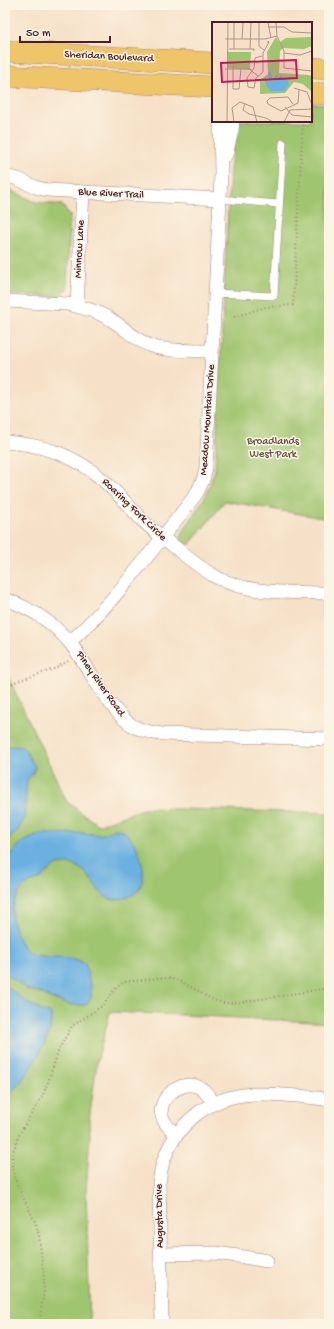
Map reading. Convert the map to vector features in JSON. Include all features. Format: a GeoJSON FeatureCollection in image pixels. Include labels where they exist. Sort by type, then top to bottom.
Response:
{"type":"FeatureCollection","features":[{"type":"Feature","properties":{"kind":"main road","name":"Sheridan Boulevard"},"geometry":{"type":"LineString","coordinates":[[5,51],[212,62]]}},
{"type":"Feature","properties":{"kind":"main road"},"geometry":{"type":"LineString","coordinates":[[312,68],[329,69]]}},
{"type":"Feature","properties":{"kind":"main road"},"geometry":{"type":"LineString","coordinates":[[5,76],[212,87]]}},
{"type":"Feature","properties":{"kind":"main road"},"geometry":{"type":"LineString","coordinates":[[312,93],[329,94]]}},
{"type":"Feature","properties":{"kind":"street","name":"Meadow Mountain Drive"},"geometry":{"type":"LineString","coordinates":[[74,647],[90,624],[108,605],[197,493],[203,480],[206,468],[220,199],[220,122]]}},
{"type":"Feature","properties":{"kind":"street","name":"Meadow Mountain Drive"},"geometry":{"type":"LineString","coordinates":[[221,173],[233,122]]}},
{"type":"Feature","properties":{"kind":"street","name":"Blue River Trail"},"geometry":{"type":"LineString","coordinates":[[5,176],[18,179],[35,187],[47,190],[220,199]]}},
{"type":"Feature","properties":{"kind":"street","name":"Minnow Lane"},"geometry":{"type":"LineString","coordinates":[[77,306],[83,193]]}},
{"type":"Feature","properties":{"kind":"street"},"geometry":{"type":"LineString","coordinates":[[5,301],[67,304],[77,306],[96,312],[113,320],[141,341],[152,346],[165,349],[212,351]]}},
{"type":"Feature","properties":{"kind":"street","name":"Roaring Fork Circle"},"geometry":{"type":"LineString","coordinates":[[5,442],[30,444],[52,450],[72,459],[92,471],[112,487],[140,517],[162,537],[200,568],[219,578],[239,586],[272,591],[329,593]]}},
{"type":"Feature","properties":{"kind":"street","name":"Piney River Road"},"geometry":{"type":"LineString","coordinates":[[5,599],[37,613],[54,626],[74,647],[116,711],[124,719],[136,727],[149,732],[162,734],[329,739]]}},
{"type":"Feature","properties":{"kind":"street"},"geometry":{"type":"LineString","coordinates":[[176,1135],[164,1121],[162,1115],[162,1106],[172,1091],[180,1086],[197,1086],[214,1103]]}},
{"type":"Feature","properties":{"kind":"street","name":"Augusta Drive"},"geometry":{"type":"LineString","coordinates":[[162,1324],[159,1183],[163,1164],[176,1135],[199,1111],[214,1103],[244,1094],[314,1097],[329,1100]]}},
{"type":"Feature","properties":{"kind":"street"},"geometry":{"type":"LineString","coordinates":[[161,1254],[215,1253],[267,1261]]}},
{"type":"Feature","properties":{"kind":"lane"},"geometry":{"type":"LineString","coordinates":[[215,294],[274,296],[283,143]]}},
{"type":"Feature","properties":{"kind":"lane"},"geometry":{"type":"LineString","coordinates":[[220,199],[279,204]]}},
{"type":"Feature","properties":{"kind":"path"},"geometry":{"type":"LineString","coordinates":[[234,317],[266,307],[293,305],[303,122]]}},
{"type":"Feature","properties":{"kind":"path"},"geometry":{"type":"LineString","coordinates":[[5,688],[18,681],[54,669],[65,663],[74,647]]}},
{"type":"Feature","properties":{"kind":"path"},"geometry":{"type":"LineString","coordinates":[[39,1324],[44,1285],[39,1235],[36,1224],[16,1182],[12,1167],[12,1154],[20,1133],[43,1094],[59,1049],[72,1026],[102,1006],[117,986],[124,982],[169,978],[182,982],[213,1000],[224,1003],[236,1003],[329,988]]}},
{"type":"Feature","properties":{"kind":"green space","name":"Broadlands West Park"},"geometry":{"type":"Polygon","coordinates":[[[312,103],[329,104],[329,519],[225,501],[189,545],[179,538],[206,495],[215,470],[230,169],[237,122],[312,122],[312,103]]]}},
{"type":"Feature","properties":{"kind":"green space"},"geometry":{"type":"Polygon","coordinates":[[[5,188],[36,202],[62,205],[70,215],[67,289],[58,297],[5,294],[5,188]]]}},
{"type":"Feature","properties":{"kind":"green space"},"geometry":{"type":"Polygon","coordinates":[[[5,670],[67,802],[98,825],[146,808],[329,813],[329,1023],[110,1012],[97,1062],[89,1121],[90,1136],[86,1192],[90,1324],[5,1324],[5,670]]]}},
{"type":"Feature","properties":{"kind":"water"},"geometry":{"type":"Polygon","coordinates":[[[5,746],[18,746],[24,748],[35,766],[33,774],[27,779],[24,819],[17,832],[5,841],[5,746]]]}},
{"type":"Feature","properties":{"kind":"water"},"geometry":{"type":"Polygon","coordinates":[[[115,829],[122,831],[129,836],[135,844],[142,864],[142,883],[134,894],[127,898],[115,900],[108,898],[101,893],[84,872],[77,867],[63,864],[55,866],[40,879],[26,885],[18,895],[12,914],[14,928],[21,943],[24,948],[32,954],[71,958],[85,964],[91,988],[91,997],[86,1005],[70,1005],[50,998],[39,992],[28,990],[5,973],[5,861],[21,843],[40,834],[85,833],[100,835],[115,829]]]}},
{"type":"Feature","properties":{"kind":"water"},"geometry":{"type":"Polygon","coordinates":[[[5,985],[26,1002],[51,1014],[51,1024],[47,1038],[38,1057],[18,1085],[5,1097],[5,985]]]}}]}
